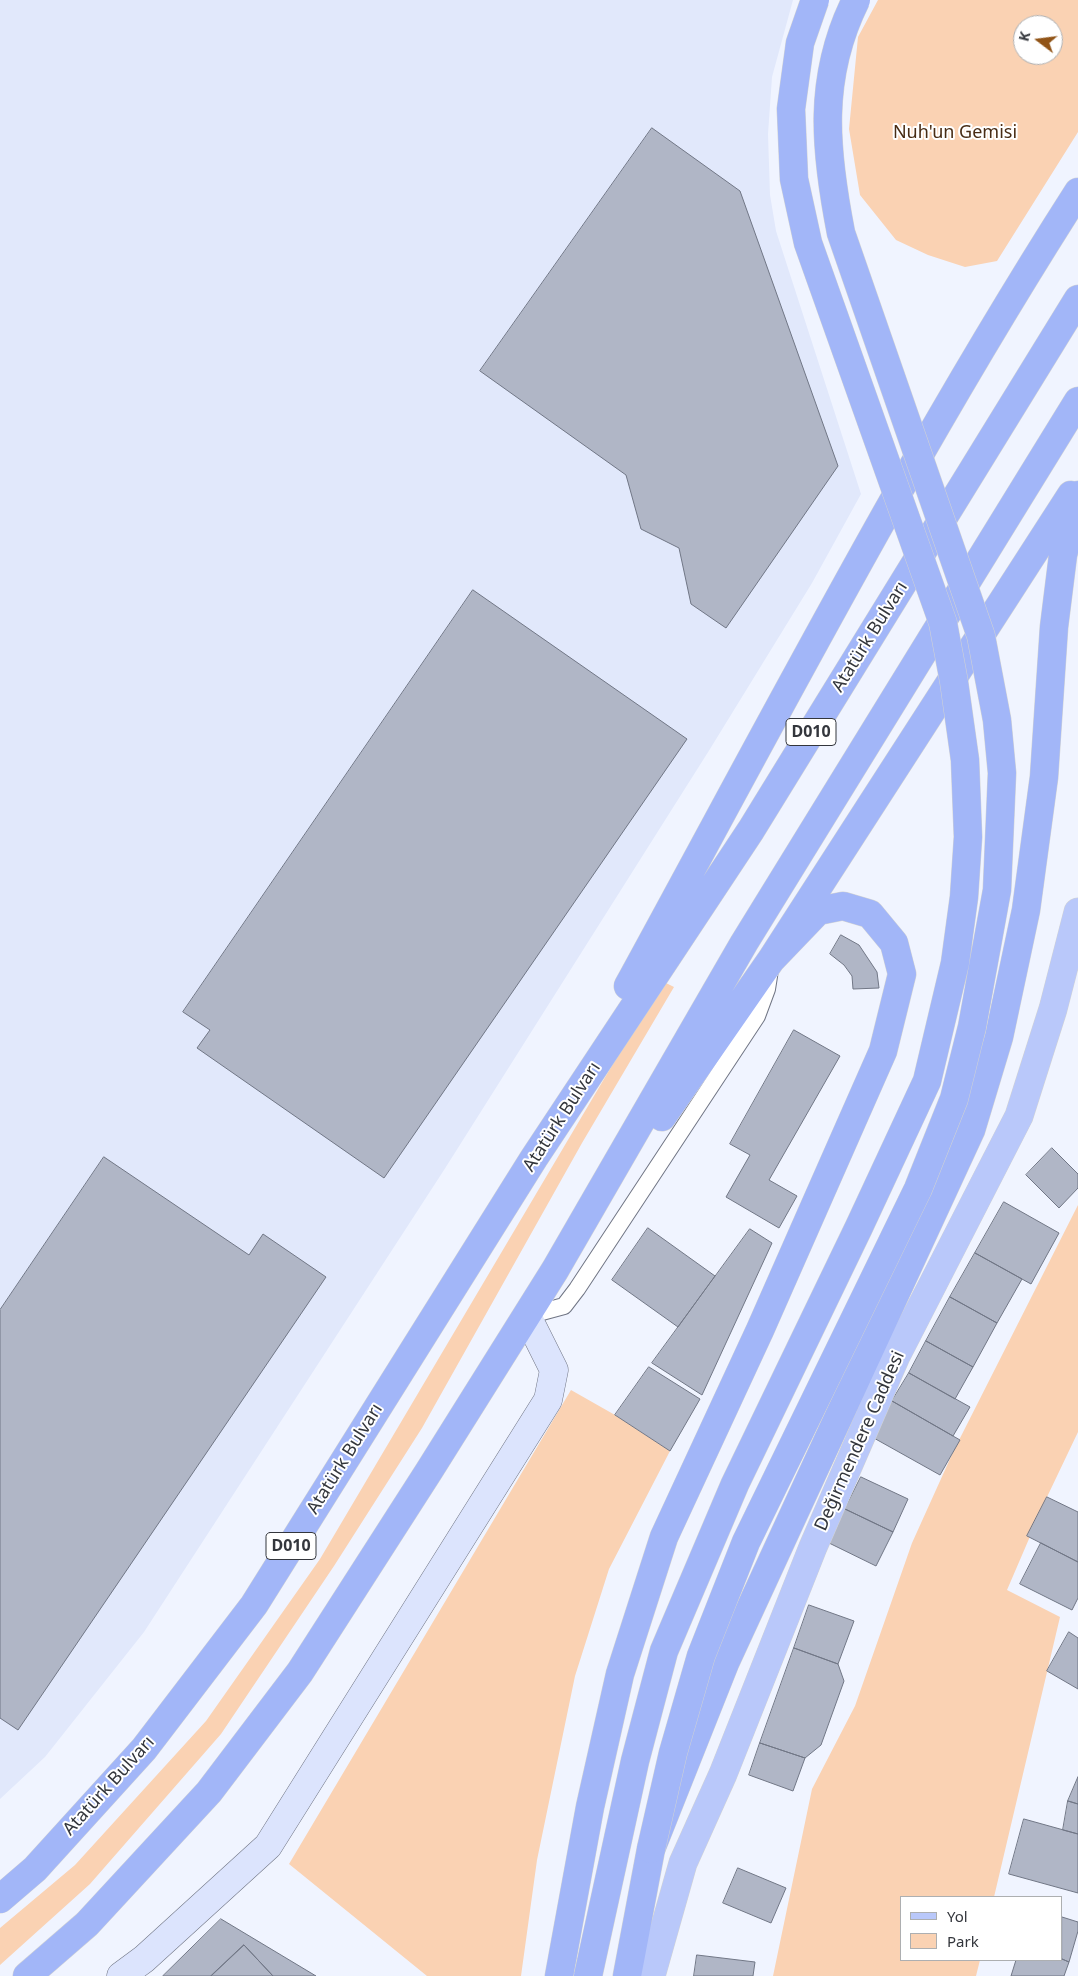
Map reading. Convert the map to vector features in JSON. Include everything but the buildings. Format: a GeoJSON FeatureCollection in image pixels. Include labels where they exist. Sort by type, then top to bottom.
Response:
{"type":"FeatureCollection","features":[{"type":"Feature","properties":{"kind":"highway"},"geometry":{"type":"LineString","coordinates":[[588,1976],[635,1761],[664,1651],[735,1484],[927,1081],[955,963],[964,897],[968,827],[965,760],[954,682],[943,624],[808,243],[794,179],[791,109],[794,74],[800,43],[814,0]]}},
{"type":"Feature","properties":{"kind":"highway"},"geometry":{"type":"LineString","coordinates":[[627,1976],[651,1849],[673,1753],[700,1656],[739,1560],[792,1444],[918,1188],[954,1099],[972,1027],[997,890],[1002,773],[990,672],[981,636],[842,233],[831,179],[826,130],[829,90],[838,50],[856,0]]}},
{"type":"Feature","properties":{"kind":"highway"},"geometry":{"type":"LineString","coordinates":[[534,1158],[940,417],[1015,290],[1078,192]]}},
{"type":"Feature","properties":{"kind":"highway","name":"Atatürk Bulvarı"},"geometry":{"type":"LineString","coordinates":[[0,1899],[34,1869],[144,1749],[254,1605],[534,1158],[751,830],[1078,300]]}},
{"type":"Feature","properties":{"kind":"highway","name":"D010"},"geometry":{"type":"LineString","coordinates":[[27,1976],[87,1924],[209,1792],[311,1655],[527,1316],[744,943],[1078,402]]}},
{"type":"Feature","properties":{"kind":"highway"},"geometry":{"type":"LineString","coordinates":[[555,1270],[771,960],[1078,483]]}},
{"type":"Feature","properties":{"kind":"highway"},"geometry":{"type":"LineString","coordinates":[[651,1849],[725,1663],[971,1130],[999,1037],[1026,910],[1044,777],[1054,627],[1063,554],[1078,495]]}},
{"type":"Feature","properties":{"kind":"highway"},"geometry":{"type":"LineString","coordinates":[[559,1976],[590,1807],[620,1674],[664,1537],[760,1330],[883,1051],[902,974],[894,943],[870,914],[844,906],[818,911],[771,960]]}},
{"type":"Feature","properties":{"kind":"main road","name":"Değirmendere Caddesi"},"geometry":{"type":"LineString","coordinates":[[651,1976],[683,1863],[723,1774],[813,1547],[896,1356],[1019,1116],[1053,1009],[1078,912]]}},
{"type":"Feature","properties":{"kind":"main road"},"geometry":{"type":"LineString","coordinates":[[120,1976],[144,1959],[268,1846],[548,1400],[554,1370],[527,1316]]}},
{"type":"Feature","properties":{"kind":"lane"},"geometry":{"type":"LineString","coordinates":[[527,1316],[564,1306],[577,1289],[757,1016],[767,989],[771,960]]}},
{"type":"Feature","properties":{"kind":"shaded area"},"geometry":{"type":"Polygon","coordinates":[[[0,0],[793,0],[772,77],[768,134],[770,195],[776,231],[861,494],[812,583],[710,749],[444,1170],[144,1632],[45,1757],[0,1799],[0,0]]]}},
{"type":"Feature","properties":{"kind":"green space","name":"Nuh'un Gemisi"},"geometry":{"type":"Polygon","coordinates":[[[878,0],[1078,0],[1078,132],[997,261],[965,267],[928,255],[896,240],[860,195],[849,129],[858,37],[878,0]]]}},
{"type":"Feature","properties":{"kind":"green space"},"geometry":{"type":"Polygon","coordinates":[[[662,981],[674,987],[582,1143],[422,1428],[334,1566],[221,1734],[90,1884],[0,1965],[0,1928],[75,1865],[206,1721],[320,1559],[662,981]]]}},
{"type":"Feature","properties":{"kind":"green space"},"geometry":{"type":"Polygon","coordinates":[[[1078,1205],[1078,1432],[1047,1497],[1007,1590],[1060,1617],[994,1896],[900,1896],[900,1961],[980,1961],[976,1976],[773,1976],[812,1789],[855,1706],[912,1543],[954,1450],[1078,1205]]]}},
{"type":"Feature","properties":{"kind":"green space"},"geometry":{"type":"Polygon","coordinates":[[[571,1390],[615,1415],[670,1451],[609,1569],[575,1676],[537,1860],[521,1976],[427,1976],[289,1864],[571,1390]]]}}]}
